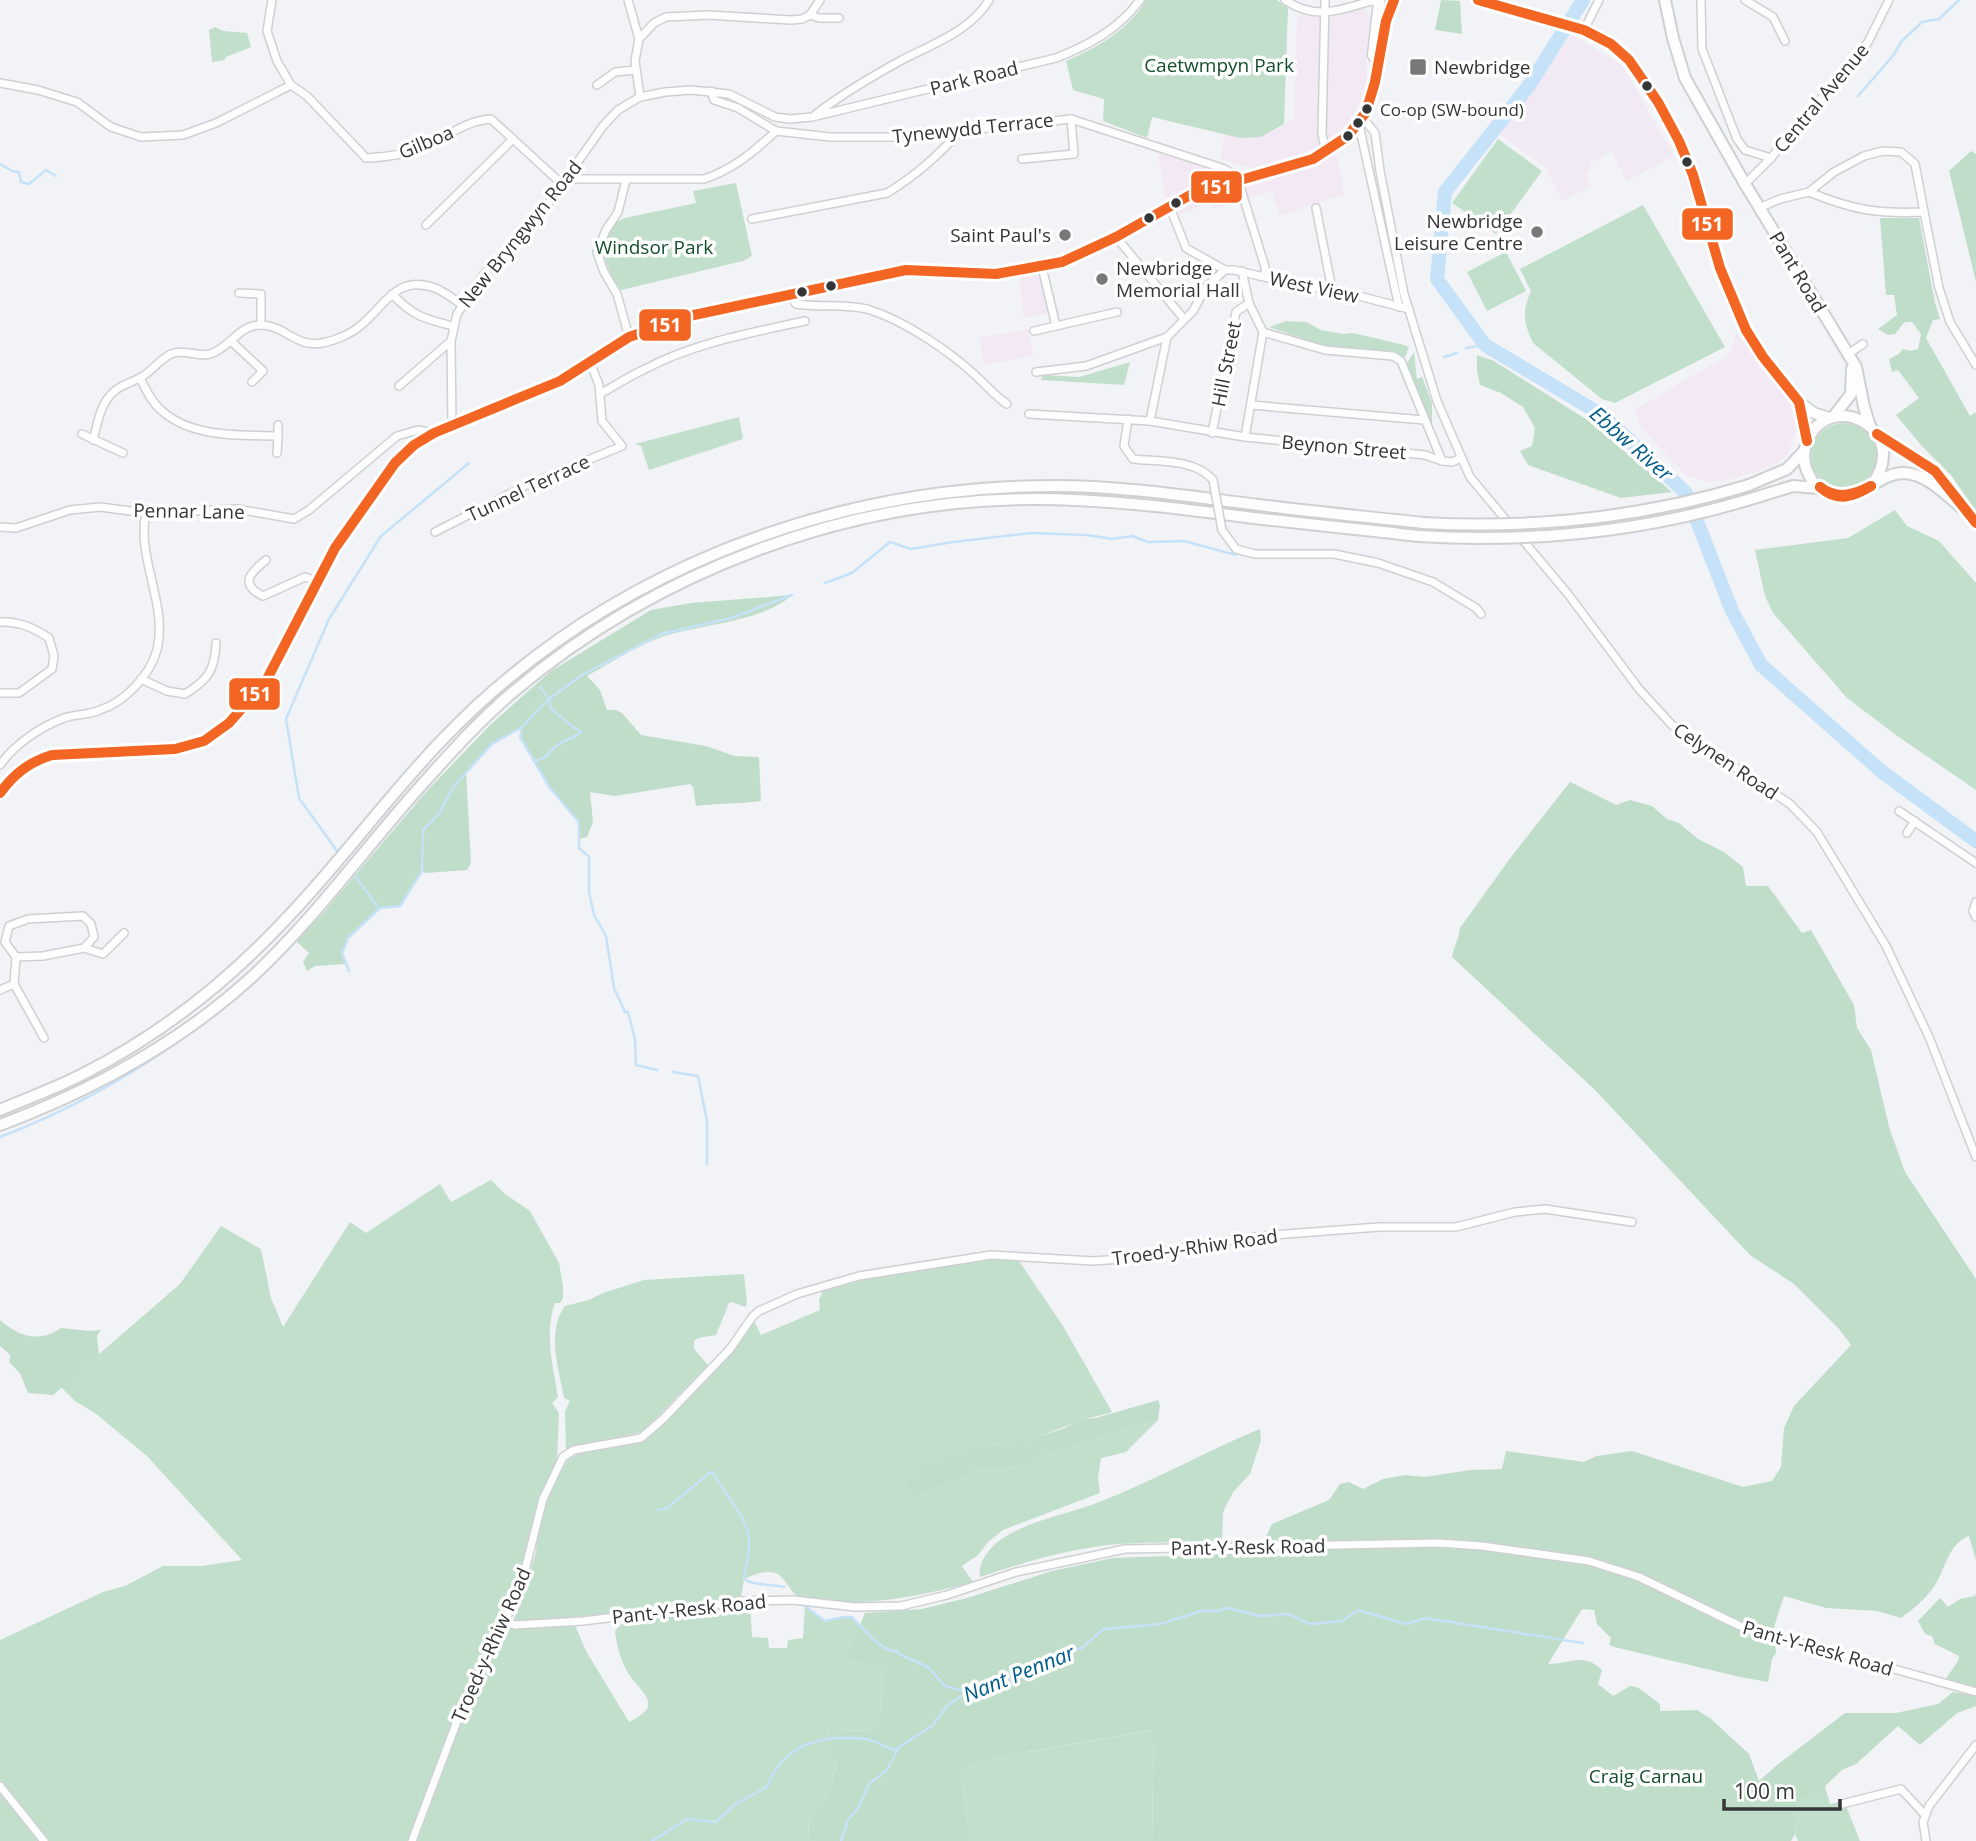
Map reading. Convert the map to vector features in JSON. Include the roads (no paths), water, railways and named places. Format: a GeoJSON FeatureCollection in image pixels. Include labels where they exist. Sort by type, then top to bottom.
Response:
{"type":"FeatureCollection","features":[{"type":"Feature","properties":{"kind":"main road","name":"Pant Road"},"geometry":{"type":"LineString","coordinates":[[1665,0],[1685,78],[1759,208],[1858,371],[1862,400],[1874,430]]}},
{"type":"Feature","properties":{"kind":"main road"},"geometry":{"type":"LineString","coordinates":[[0,1110],[81,1075],[169,1022],[227,977],[286,920],[441,740],[511,676],[580,625],[625,597],[725,548],[794,524],[880,502],[926,494],[1053,485],[1152,492],[1423,523],[1473,526],[1592,519],[1660,508],[1749,485],[1787,469],[1818,425],[1832,418],[1851,394],[1853,380],[1849,357]]}},
{"type":"Feature","properties":{"kind":"main road"},"geometry":{"type":"LineString","coordinates":[[1832,418],[1854,418],[1935,471],[1976,523]]}},
{"type":"Feature","properties":{"kind":"main road"},"geometry":{"type":"LineString","coordinates":[[1871,486],[1880,474],[1883,463],[1882,447],[1874,430]]}},
{"type":"Feature","properties":{"kind":"main road"},"geometry":{"type":"LineString","coordinates":[[1805,446],[1806,470],[1819,488]]}},
{"type":"Feature","properties":{"kind":"main road"},"geometry":{"type":"LineString","coordinates":[[0,1125],[85,1089],[149,1053],[202,1017],[253,976],[339,885],[446,757],[513,692],[554,660],[638,606],[743,555],[792,538],[863,519],[927,507],[975,501],[1030,499],[1139,504],[1418,536],[1474,539],[1561,537],[1666,521],[1793,486],[1819,488],[1832,495],[1847,497],[1893,475],[1910,474],[1927,480],[1962,508]]}},
{"type":"Feature","properties":{"kind":"street"},"geometry":{"type":"LineString","coordinates":[[0,83],[38,90],[77,102],[111,127],[141,137],[183,135],[216,123],[291,85],[276,61],[267,31],[272,0]]}},
{"type":"Feature","properties":{"kind":"street"},"geometry":{"type":"LineString","coordinates":[[628,0],[639,38],[635,70],[640,97]]}},
{"type":"Feature","properties":{"kind":"street"},"geometry":{"type":"LineString","coordinates":[[639,38],[654,23],[666,17],[708,15],[802,19],[810,15],[820,0]]}},
{"type":"Feature","properties":{"kind":"street"},"geometry":{"type":"LineString","coordinates":[[812,117],[867,80],[954,33],[982,12],[989,0]]}},
{"type":"Feature","properties":{"kind":"street","name":"Park Road"},"geometry":{"type":"LineString","coordinates":[[789,119],[812,117],[1056,58],[1087,46],[1118,24],[1140,0]]}},
{"type":"Feature","properties":{"kind":"street"},"geometry":{"type":"LineString","coordinates":[[1285,0],[1295,7],[1325,12],[1339,12],[1367,2],[1380,1],[1373,55],[1379,64]]}},
{"type":"Feature","properties":{"kind":"street"},"geometry":{"type":"LineString","coordinates":[[1325,0],[1322,134],[1326,152]]}},
{"type":"Feature","properties":{"kind":"street"},"geometry":{"type":"LineString","coordinates":[[0,793],[21,769],[37,759],[52,755],[175,749],[204,741],[229,723],[266,681],[335,548],[396,463],[414,445],[452,425],[560,381],[629,337],[694,315],[906,270],[996,274],[1062,262],[1116,237],[1192,194],[1313,159],[1326,152],[1361,122],[1374,92],[1387,20],[1394,0]]}},
{"type":"Feature","properties":{"kind":"street"},"geometry":{"type":"LineString","coordinates":[[1478,0],[1580,29],[1605,40],[1624,54],[1665,114],[1689,164],[1720,268],[1746,330],[1763,358],[1798,402],[1814,413],[1832,418]]}},
{"type":"Feature","properties":{"kind":"street"},"geometry":{"type":"LineString","coordinates":[[1580,29],[1600,0]]}},
{"type":"Feature","properties":{"kind":"street"},"geometry":{"type":"LineString","coordinates":[[1701,0],[1702,49],[1737,139],[1745,150],[1771,158]]}},
{"type":"Feature","properties":{"kind":"street"},"geometry":{"type":"LineString","coordinates":[[1745,0],[1773,17],[1785,41]]}},
{"type":"Feature","properties":{"kind":"street","name":"Central Avenue"},"geometry":{"type":"LineString","coordinates":[[1745,184],[1852,66],[1868,42],[1889,0]]}},
{"type":"Feature","properties":{"kind":"street"},"geometry":{"type":"LineString","coordinates":[[810,15],[839,18]]}},
{"type":"Feature","properties":{"kind":"street"},"geometry":{"type":"LineString","coordinates":[[597,85],[615,72],[635,70]]}},
{"type":"Feature","properties":{"kind":"street","name":"Gilboa"},"geometry":{"type":"LineString","coordinates":[[291,85],[307,96],[366,159],[391,157],[428,145],[475,120],[491,119],[563,185]]}},
{"type":"Feature","properties":{"kind":"street","name":"New Bryngwyn Road"},"geometry":{"type":"LineString","coordinates":[[452,425],[451,341],[453,326],[462,305],[484,274],[534,224],[603,126],[618,110],[640,97],[665,92],[711,91],[729,94],[775,117],[789,119]]}},
{"type":"Feature","properties":{"kind":"street","name":"Tynewydd Terrace"},"geometry":{"type":"LineString","coordinates":[[711,91],[714,100],[738,108],[776,131],[830,137],[904,137],[1071,119],[1222,168],[1228,171],[1235,181]]}},
{"type":"Feature","properties":{"kind":"street"},"geometry":{"type":"LineString","coordinates":[[1022,159],[1074,155],[1071,119]]}},
{"type":"Feature","properties":{"kind":"street"},"geometry":{"type":"LineString","coordinates":[[1361,122],[1399,307]]}},
{"type":"Feature","properties":{"kind":"street","name":"Celynen Road"},"geometry":{"type":"LineString","coordinates":[[1361,122],[1375,133],[1397,265],[1409,309],[1437,401],[1470,477],[1568,594],[1639,689],[1672,725],[1790,804],[1817,832],[1886,946],[1929,1037],[1976,1157]]}},
{"type":"Feature","properties":{"kind":"street"},"geometry":{"type":"LineString","coordinates":[[569,176],[576,179],[704,179],[718,174],[755,150],[776,131]]}},
{"type":"Feature","properties":{"kind":"street"},"geometry":{"type":"LineString","coordinates":[[752,219],[887,193],[936,156],[961,131]]}},
{"type":"Feature","properties":{"kind":"street"},"geometry":{"type":"LineString","coordinates":[[426,225],[513,139]]}},
{"type":"Feature","properties":{"kind":"street"},"geometry":{"type":"LineString","coordinates":[[1759,208],[1808,192],[1834,172],[1864,156],[1882,151],[1902,152],[1915,164],[1942,299],[1951,322],[1976,365]]}},
{"type":"Feature","properties":{"kind":"street"},"geometry":{"type":"LineString","coordinates":[[626,180],[618,212],[597,251],[604,272],[617,294],[629,337]]}},
{"type":"Feature","properties":{"kind":"street"},"geometry":{"type":"LineString","coordinates":[[1235,181],[1265,267],[1265,276]]}},
{"type":"Feature","properties":{"kind":"street"},"geometry":{"type":"LineString","coordinates":[[1808,192],[1874,213],[1924,212]]}},
{"type":"Feature","properties":{"kind":"street","name":"West View"},"geometry":{"type":"LineString","coordinates":[[1169,205],[1186,248],[1225,270],[1242,271],[1307,287],[1332,289],[1409,309]]}},
{"type":"Feature","properties":{"kind":"street"},"geometry":{"type":"LineString","coordinates":[[1316,208],[1332,289]]}},
{"type":"Feature","properties":{"kind":"street"},"geometry":{"type":"LineString","coordinates":[[1116,237],[1184,320]]}},
{"type":"Feature","properties":{"kind":"street"},"geometry":{"type":"LineString","coordinates":[[1042,267],[1056,326]]}},
{"type":"Feature","properties":{"kind":"street"},"geometry":{"type":"LineString","coordinates":[[1036,372],[1086,366],[1167,337],[1193,311],[1206,287],[1225,270]]}},
{"type":"Feature","properties":{"kind":"street"},"geometry":{"type":"LineString","coordinates":[[1242,271],[1249,303],[1263,332],[1245,437]]}},
{"type":"Feature","properties":{"kind":"street"},"geometry":{"type":"LineString","coordinates":[[93,440],[102,407],[109,395],[172,354],[211,354],[245,328],[261,325],[271,326],[293,340],[322,344],[359,328],[392,294],[410,286],[423,285],[437,289],[462,305]]}},
{"type":"Feature","properties":{"kind":"street"},"geometry":{"type":"LineString","coordinates":[[239,293],[261,294],[261,325]]}},
{"type":"Feature","properties":{"kind":"street"},"geometry":{"type":"LineString","coordinates":[[392,294],[408,311],[423,319],[453,326]]}},
{"type":"Feature","properties":{"kind":"street"},"geometry":{"type":"LineString","coordinates":[[789,294],[796,304],[843,305],[894,319],[937,345],[1007,404]]}},
{"type":"Feature","properties":{"kind":"street","name":"Hill Street"},"geometry":{"type":"LineString","coordinates":[[1212,433],[1236,312],[1249,303]]}},
{"type":"Feature","properties":{"kind":"street"},"geometry":{"type":"LineString","coordinates":[[1034,331],[1117,312]]}},
{"type":"Feature","properties":{"kind":"street"},"geometry":{"type":"LineString","coordinates":[[590,362],[600,394],[644,369],[690,349],[805,321]]}},
{"type":"Feature","properties":{"kind":"street"},"geometry":{"type":"LineString","coordinates":[[1263,332],[1325,350],[1393,356],[1401,361],[1442,461],[1451,462],[1461,458]]}},
{"type":"Feature","properties":{"kind":"street"},"geometry":{"type":"LineString","coordinates":[[1150,421],[1167,337]]}},
{"type":"Feature","properties":{"kind":"street"},"geometry":{"type":"LineString","coordinates":[[231,341],[263,371],[253,382]]}},
{"type":"Feature","properties":{"kind":"street"},"geometry":{"type":"LineString","coordinates":[[399,386],[451,341]]}},
{"type":"Feature","properties":{"kind":"street"},"geometry":{"type":"LineString","coordinates":[[1849,357],[1863,344]]}},
{"type":"Feature","properties":{"kind":"street"},"geometry":{"type":"LineString","coordinates":[[140,377],[149,396],[161,411],[180,423],[204,431],[278,436]]}},
{"type":"Feature","properties":{"kind":"street","name":"Tunnel Terrace"},"geometry":{"type":"LineString","coordinates":[[435,532],[525,486],[622,446],[602,421],[600,394]]}},
{"type":"Feature","properties":{"kind":"street"},"geometry":{"type":"LineString","coordinates":[[1798,402],[1805,446]]}},
{"type":"Feature","properties":{"kind":"street"},"geometry":{"type":"LineString","coordinates":[[1251,405],[1424,420]]}},
{"type":"Feature","properties":{"kind":"street","name":"Beynon Street"},"geometry":{"type":"LineString","coordinates":[[1029,414],[1150,421],[1245,437],[1424,454],[1442,461]]}},
{"type":"Feature","properties":{"kind":"street"},"geometry":{"type":"LineString","coordinates":[[1128,419],[1124,446],[1133,459],[1195,466],[1206,471],[1213,481],[1222,530],[1236,549],[1255,554],[1334,554],[1378,563],[1433,582],[1476,608],[1481,614]]}},
{"type":"Feature","properties":{"kind":"street"},"geometry":{"type":"LineString","coordinates":[[277,453],[278,425]]}},
{"type":"Feature","properties":{"kind":"street","name":"Pennar Lane"},"geometry":{"type":"LineString","coordinates":[[0,527],[16,528],[69,510],[100,507],[146,513],[238,509],[294,519],[309,510],[397,436],[418,430],[434,433]]}},
{"type":"Feature","properties":{"kind":"street"},"geometry":{"type":"LineString","coordinates":[[82,435],[123,453]]}},
{"type":"Feature","properties":{"kind":"street"},"geometry":{"type":"LineString","coordinates":[[0,765],[19,744],[46,726],[111,706],[141,679],[156,654],[159,638],[154,587],[143,528],[146,513]]}},
{"type":"Feature","properties":{"kind":"street"},"geometry":{"type":"LineString","coordinates":[[266,560],[250,573],[249,580],[251,588],[262,596],[305,577],[316,581]]}},
{"type":"Feature","properties":{"kind":"street"},"geometry":{"type":"LineString","coordinates":[[0,622],[35,628],[49,638],[54,656],[52,669],[42,678],[19,693],[0,693]]}},
{"type":"Feature","properties":{"kind":"street"},"geometry":{"type":"LineString","coordinates":[[141,679],[167,691],[185,694],[202,684],[215,662],[216,643]]}},
{"type":"Feature","properties":{"kind":"street"},"geometry":{"type":"LineString","coordinates":[[1899,811],[1976,863]]}},
{"type":"Feature","properties":{"kind":"street"},"geometry":{"type":"LineString","coordinates":[[1907,833],[1915,821]]}},
{"type":"Feature","properties":{"kind":"street"},"geometry":{"type":"LineString","coordinates":[[1976,902],[1973,912],[1976,917]]}},
{"type":"Feature","properties":{"kind":"street"},"geometry":{"type":"LineString","coordinates":[[44,1038],[14,984],[16,957],[5,942],[9,926],[28,919],[83,916],[91,924],[94,937],[84,948]]}},
{"type":"Feature","properties":{"kind":"street"},"geometry":{"type":"LineString","coordinates":[[16,957],[43,956],[84,948],[103,954],[124,933]]}},
{"type":"Feature","properties":{"kind":"street"},"geometry":{"type":"LineString","coordinates":[[0,990],[14,984]]}},
{"type":"Feature","properties":{"kind":"street","name":"Troed-y-Rhiw Road"},"geometry":{"type":"LineString","coordinates":[[412,1841],[459,1716],[505,1622],[527,1569],[543,1499],[563,1457],[574,1450],[641,1438],[663,1419],[730,1349],[759,1311],[797,1294],[879,1271],[991,1255],[1093,1261],[1121,1259],[1273,1235],[1378,1227],[1456,1227],[1498,1215],[1545,1209],[1632,1222]]}},
{"type":"Feature","properties":{"kind":"street","name":"Pant-Y-Resk Road"},"geometry":{"type":"LineString","coordinates":[[505,1622],[516,1625],[583,1621],[745,1601],[793,1600],[855,1607],[901,1606],[947,1595],[1016,1572],[1125,1549],[1439,1543],[1508,1549],[1589,1562],[1639,1577],[1740,1626],[1976,1692]]}},
{"type":"Feature","properties":{"kind":"street"},"geometry":{"type":"LineString","coordinates":[[1926,1841],[1925,1815],[1949,1778],[1976,1745]]}},
{"type":"Feature","properties":{"kind":"street"},"geometry":{"type":"LineString","coordinates":[[0,1786],[44,1841]]}},
{"type":"Feature","properties":{"kind":"street"},"geometry":{"type":"LineString","coordinates":[[1842,1804],[1901,1789],[1925,1815]]}},
{"type":"Feature","properties":{"kind":"waterway","name":"Ebbw River"},"geometry":{"type":"LineString","coordinates":[[1583,0],[1530,84],[1445,192],[1437,279],[1485,345],[1602,415],[1686,493],[1732,611],[1761,665],[1881,771],[1976,841]]}},
{"type":"Feature","properties":{"kind":"waterway"},"geometry":{"type":"LineString","coordinates":[[1858,96],[1892,57],[1902,41],[1922,22],[1939,19],[1959,0]]}},
{"type":"Feature","properties":{"kind":"waterway"},"geometry":{"type":"LineString","coordinates":[[0,164],[19,172],[21,182],[29,184],[46,170],[56,176]]}},
{"type":"Feature","properties":{"kind":"waterway"},"geometry":{"type":"LineString","coordinates":[[1466,348],[1485,345]]}},
{"type":"Feature","properties":{"kind":"waterway"},"geometry":{"type":"LineString","coordinates":[[1444,357],[1457,353]]}},
{"type":"Feature","properties":{"kind":"waterway"},"geometry":{"type":"LineString","coordinates":[[340,855],[299,798],[286,719],[329,619],[381,536],[469,463]]}},
{"type":"Feature","properties":{"kind":"waterway"},"geometry":{"type":"LineString","coordinates":[[825,583],[852,573],[890,542],[911,549],[1031,533],[1087,535],[1112,539],[1132,536],[1148,542],[1184,541],[1236,555]]}},
{"type":"Feature","properties":{"kind":"waterway"},"geometry":{"type":"LineString","coordinates":[[349,971],[342,953],[348,938],[380,908],[400,906],[422,871],[423,830],[439,814],[454,786],[492,744],[522,727],[549,699],[582,675],[661,634],[731,618],[792,595]]}},
{"type":"Feature","properties":{"kind":"waterway"},"geometry":{"type":"LineString","coordinates":[[535,761],[581,732],[551,709],[549,699],[540,687]]}},
{"type":"Feature","properties":{"kind":"waterway"},"geometry":{"type":"LineString","coordinates":[[522,728],[520,737],[550,788],[579,822],[579,848],[589,857],[589,892],[594,915],[606,936],[614,988],[625,1012],[628,1012],[635,1039],[636,1065],[657,1070]]}},
{"type":"Feature","properties":{"kind":"waterway"},"geometry":{"type":"LineString","coordinates":[[352,872],[377,906]]}},
{"type":"Feature","properties":{"kind":"waterway"},"geometry":{"type":"LineString","coordinates":[[288,949],[308,927]]}},
{"type":"Feature","properties":{"kind":"waterway"},"geometry":{"type":"LineString","coordinates":[[0,1137],[103,1089],[198,1027]]}},
{"type":"Feature","properties":{"kind":"waterway"},"geometry":{"type":"LineString","coordinates":[[673,1072],[698,1076],[707,1121],[707,1164]]}},
{"type":"Feature","properties":{"kind":"waterway"},"geometry":{"type":"LineString","coordinates":[[658,1510],[666,1509],[712,1471],[748,1532],[749,1550],[744,1579],[758,1584],[784,1587]]}},
{"type":"Feature","properties":{"kind":"waterway"},"geometry":{"type":"LineString","coordinates":[[805,1606],[825,1621],[852,1617],[884,1647],[928,1667],[945,1686],[967,1692]]}},
{"type":"Feature","properties":{"kind":"waterway","name":"Nant Pennar"},"geometry":{"type":"LineString","coordinates":[[841,1841],[848,1820],[858,1808],[869,1784],[887,1770],[899,1747],[932,1726],[948,1705],[967,1692],[976,1692],[1027,1673],[1055,1655],[1082,1648],[1103,1629],[1161,1624],[1201,1611],[1226,1608],[1261,1616],[1288,1614],[1310,1624],[1342,1621],[1358,1610],[1406,1624],[1425,1618],[1583,1643]]}},
{"type":"Feature","properties":{"kind":"waterway"},"geometry":{"type":"LineString","coordinates":[[652,1841],[687,1819],[716,1822],[734,1805],[767,1787],[783,1760],[806,1745],[820,1740],[850,1738],[870,1740],[897,1750]]}},
{"type":"Feature","properties":{"kind":"place","name":"Newbridge"},"geometry":{"type":"Point","coordinates":[1418,67]}},
{"type":"Feature","properties":{"kind":"place","name":"Co-op (SW-bound)"},"geometry":{"type":"Point","coordinates":[1367,109]}},
{"type":"Feature","properties":{"kind":"place","name":"Newbridge Leisure Centre"},"geometry":{"type":"Point","coordinates":[1537,232]}},
{"type":"Feature","properties":{"kind":"place","name":"Saint Paul's"},"geometry":{"type":"Point","coordinates":[1065,235]}},
{"type":"Feature","properties":{"kind":"place","name":"Newbridge Memorial Hall"},"geometry":{"type":"Point","coordinates":[1102,279]}},
{"type":"Feature","properties":{"kind":"park label","name":"Caetwmpyn Park"},"geometry":{"type":"Point","coordinates":[1219,65]}},
{"type":"Feature","properties":{"kind":"park label","name":"Windsor Park"},"geometry":{"type":"Point","coordinates":[654,247]}},
{"type":"Feature","properties":{"kind":"park label","name":"Craig Carnau"},"geometry":{"type":"Point","coordinates":[1646,1776]}}]}
